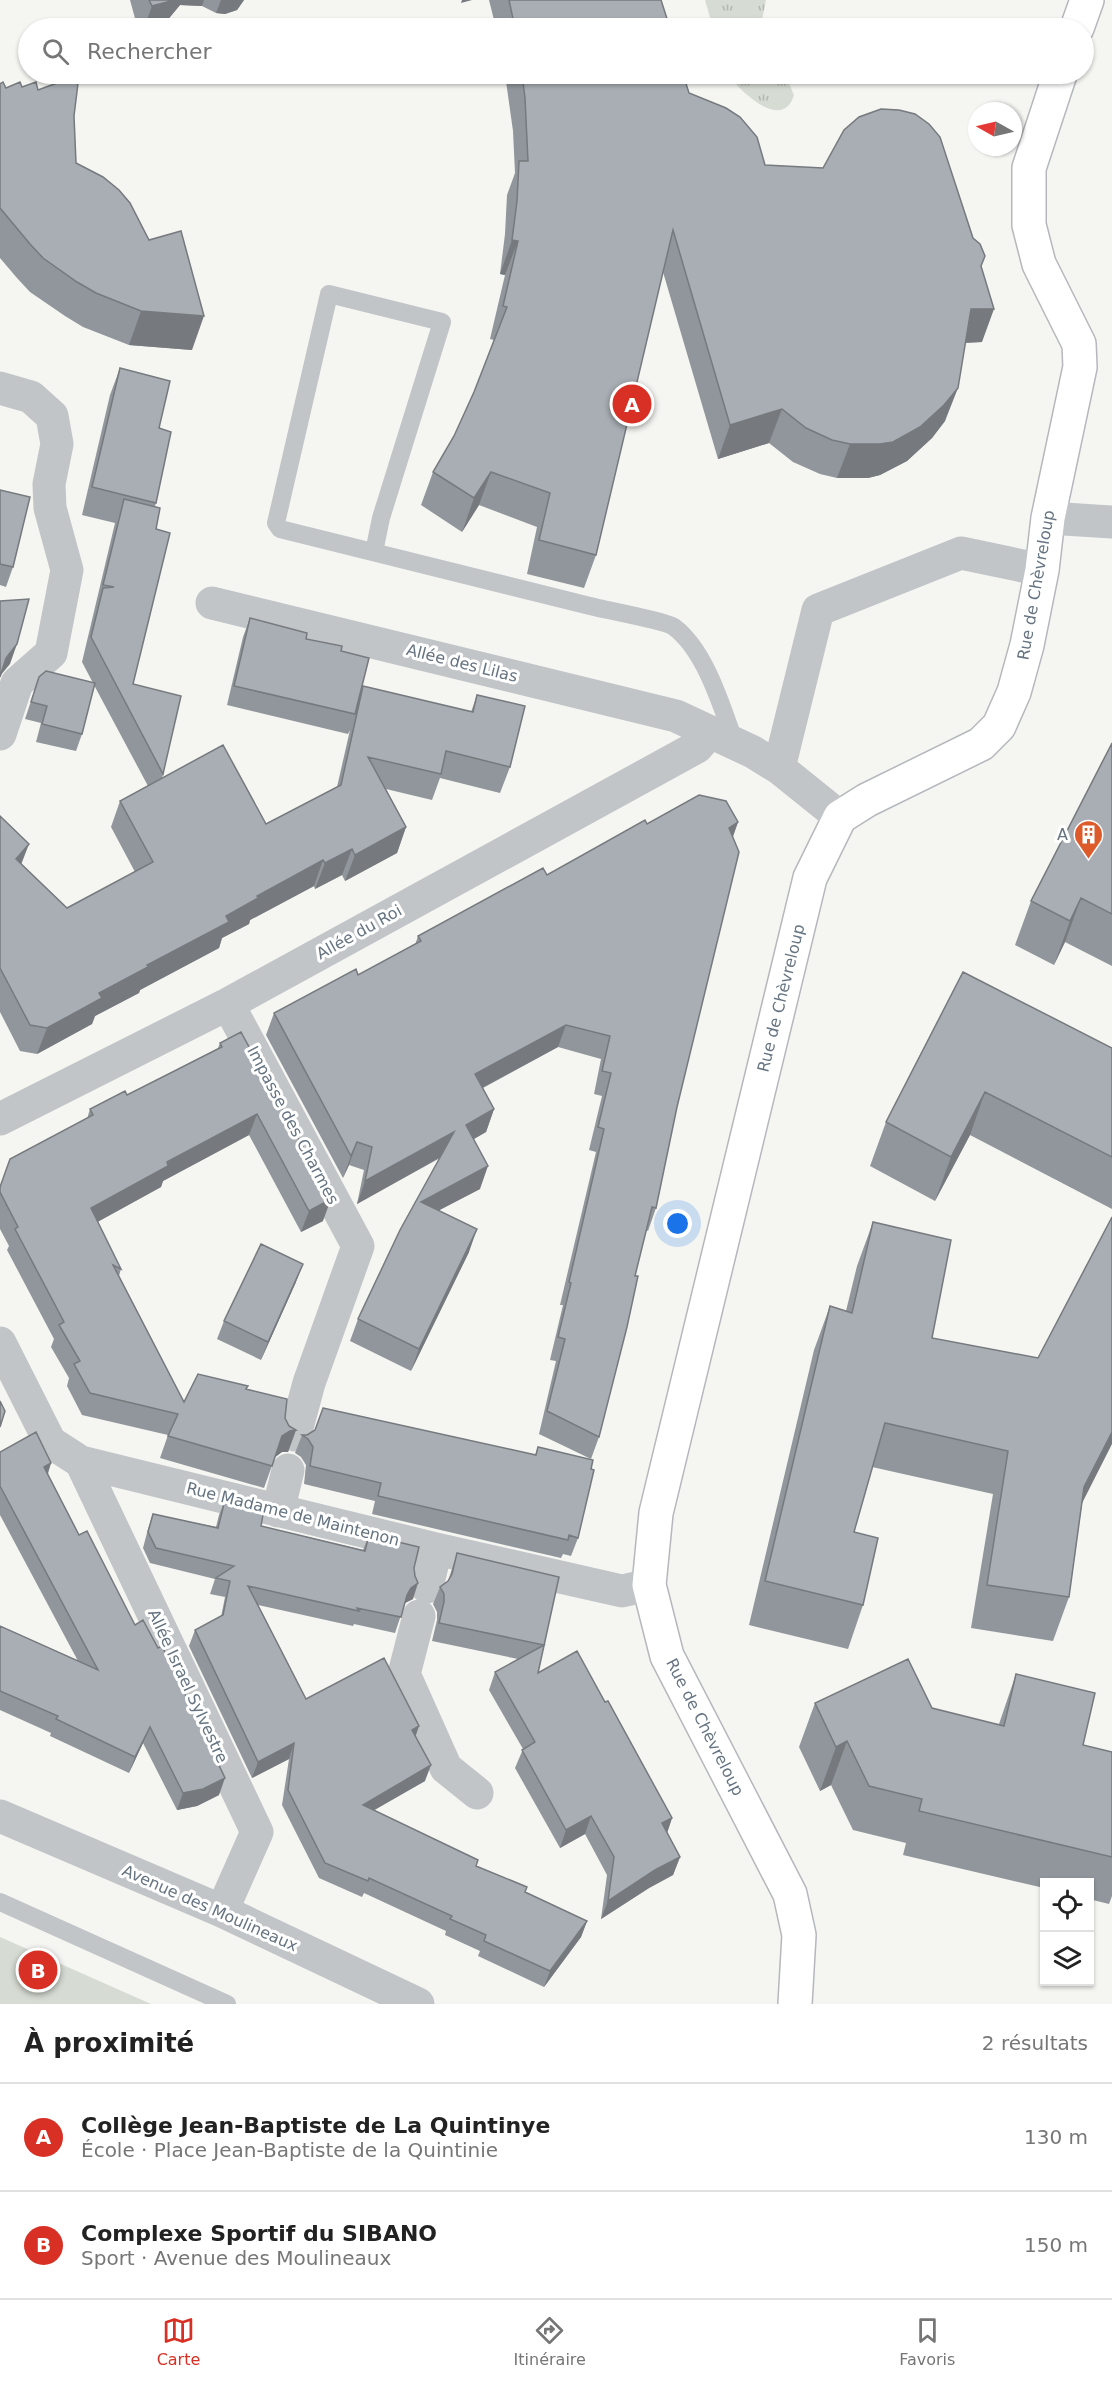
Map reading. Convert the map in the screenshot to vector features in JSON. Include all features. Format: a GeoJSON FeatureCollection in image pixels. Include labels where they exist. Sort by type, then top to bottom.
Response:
{"type":"FeatureCollection","features":[{"type":"Feature","properties":{"kind":"street"},"geometry":{"type":"LineString","coordinates":[[1081,18],[1087,0]]}},
{"type":"Feature","properties":{"kind":"street","name":"Rue de Chèvreloup"},"geometry":{"type":"LineString","coordinates":[[795,2004],[798,1935],[790,1894],[667,1656],[649,1585],[656,1513],[810,878],[840,817],[867,800],[981,744],[999,726],[1021,669],[1042,570],[1048,518],[1080,367],[1079,344],[1039,264],[1029,225],[1029,168],[1057,84]]}},
{"type":"Feature","properties":{"kind":"street"},"geometry":{"type":"LineString","coordinates":[[0,388],[32,397],[52,416],[57,444],[49,484],[50,508],[67,570],[51,653],[17,683],[0,734]]}},
{"type":"Feature","properties":{"kind":"street"},"geometry":{"type":"LineString","coordinates":[[1048,518],[1112,522]]}},
{"type":"Feature","properties":{"kind":"street"},"geometry":{"type":"LineString","coordinates":[[779,768],[818,610],[961,553],[1042,570]]}},
{"type":"Feature","properties":{"kind":"street","name":"Allée des Lilas"},"geometry":{"type":"LineString","coordinates":[[212,603],[676,716],[779,768],[840,817]]}},
{"type":"Feature","properties":{"kind":"street","name":"Allée du Roi"},"geometry":{"type":"LineString","coordinates":[[0,1119],[228,1004],[697,747],[722,738]]}},
{"type":"Feature","properties":{"kind":"street","name":"Impasse des Charmes"},"geometry":{"type":"LineString","coordinates":[[228,1004],[358,1246],[309,1383],[295,1435]]}},
{"type":"Feature","properties":{"kind":"street","name":"Rue Madame de Maintenon"},"geometry":{"type":"LineString","coordinates":[[0,1343],[50,1442],[81,1462],[436,1549],[622,1591],[649,1585]]}},
{"type":"Feature","properties":{"kind":"street","name":"Allée Israel Sylvestre"},"geometry":{"type":"LineString","coordinates":[[81,1462],[257,1832],[222,1911]]}},
{"type":"Feature","properties":{"kind":"street"},"geometry":{"type":"LineString","coordinates":[[278,1511],[288,1470]]}},
{"type":"Feature","properties":{"kind":"street"},"geometry":{"type":"LineString","coordinates":[[436,1549],[404,1674],[446,1768],[477,1793]]}},
{"type":"Feature","properties":{"kind":"street","name":"Avenue des Moulineaux"},"geometry":{"type":"LineString","coordinates":[[0,1816],[222,1911],[418,2004]]}},
{"type":"Feature","properties":{"kind":"lane"},"geometry":{"type":"LineString","coordinates":[[374,552],[381,518],[442,322],[329,294],[276,523],[280,529],[673,626],[696,652],[716,691],[722,738]]}},
{"type":"Feature","properties":{"kind":"lane"},"geometry":{"type":"LineString","coordinates":[[0,1902],[227,2004]]}},
{"type":"Feature","properties":{"kind":"green space"},"geometry":{"type":"Polygon","coordinates":[[[705,0],[766,0],[762,18],[710,18],[705,0]]]}},
{"type":"Feature","properties":{"kind":"green space"},"geometry":{"type":"Polygon","coordinates":[[[736,84],[789,84],[794,95],[788,105],[781,110],[761,105],[736,84]]]}},
{"type":"Feature","properties":{"kind":"green space"},"geometry":{"type":"Polygon","coordinates":[[[0,1937],[151,2004],[0,2004],[0,1937]]]}},
{"type":"Feature","properties":{"kind":"building"},"geometry":{"type":"Polygon","coordinates":[[[149,0],[172,0],[152,6],[149,0]]]}},
{"type":"Feature","properties":{"kind":"building"},"geometry":{"type":"Polygon","coordinates":[[[509,0],[661,0],[667,18],[513,18],[509,0]]]}},
{"type":"Feature","properties":{"kind":"building"},"geometry":{"type":"Polygon","coordinates":[[[3,82],[6,88],[18,83],[22,87],[36,84],[38,90],[54,84],[78,84],[74,116],[76,163],[103,177],[119,190],[130,203],[149,240],[181,231],[204,316],[141,311],[96,293],[43,258],[0,208],[0,84],[3,82]]]}},
{"type":"Feature","properties":{"kind":"building"},"geometry":{"type":"Polygon","coordinates":[[[523,84],[686,84],[689,93],[726,108],[740,117],[757,137],[765,165],[823,168],[844,130],[859,117],[881,109],[915,114],[929,124],[940,137],[973,238],[980,244],[985,256],[981,266],[994,309],[971,309],[958,388],[944,405],[920,427],[893,442],[850,444],[832,440],[806,428],[782,409],[730,425],[673,230],[596,555],[539,540],[550,493],[491,472],[474,498],[433,472],[454,436],[474,392],[507,307],[503,306],[518,241],[512,240],[519,161],[528,161],[523,84]]]}},
{"type":"Feature","properties":{"kind":"building"},"geometry":{"type":"Polygon","coordinates":[[[120,368],[170,381],[159,428],[171,432],[156,503],[92,487],[120,368]]]}},
{"type":"Feature","properties":{"kind":"building"},"geometry":{"type":"Polygon","coordinates":[[[0,490],[30,497],[13,567],[0,564],[0,490]]]}},
{"type":"Feature","properties":{"kind":"building"},"geometry":{"type":"Polygon","coordinates":[[[124,499],[160,508],[156,529],[170,533],[133,684],[181,696],[163,774],[91,637],[103,588],[114,587],[103,585],[124,499]]]}},
{"type":"Feature","properties":{"kind":"building"},"geometry":{"type":"Polygon","coordinates":[[[29,599],[17,644],[6,658],[0,677],[0,601],[29,599]]]}},
{"type":"Feature","properties":{"kind":"building"},"geometry":{"type":"Polygon","coordinates":[[[250,618],[307,633],[306,639],[342,646],[341,651],[369,658],[355,714],[234,686],[250,618]]]}},
{"type":"Feature","properties":{"kind":"building"},"geometry":{"type":"Polygon","coordinates":[[[46,671],[95,683],[82,734],[42,724],[47,706],[31,702],[39,677],[46,671]]]}},
{"type":"Feature","properties":{"kind":"building"},"geometry":{"type":"Polygon","coordinates":[[[363,686],[473,712],[477,695],[525,706],[510,767],[446,751],[441,774],[368,757],[406,827],[355,855],[352,849],[325,863],[323,860],[257,896],[258,898],[226,916],[229,922],[147,965],[148,967],[99,993],[102,998],[47,1028],[30,1025],[0,968],[0,816],[29,844],[16,859],[67,908],[153,862],[120,801],[223,745],[266,824],[341,785],[363,686]]]}},
{"type":"Feature","properties":{"kind":"building"},"geometry":{"type":"Polygon","coordinates":[[[1112,743],[1112,914],[1081,898],[1070,921],[1031,901],[1112,743]]]}},
{"type":"Feature","properties":{"kind":"building"},"geometry":{"type":"Polygon","coordinates":[[[699,795],[726,801],[738,822],[729,828],[739,852],[677,1107],[656,1208],[652,1207],[635,1276],[638,1276],[627,1327],[599,1437],[547,1411],[565,1339],[558,1337],[571,1283],[569,1282],[604,1129],[598,1127],[611,1073],[602,1071],[610,1036],[566,1025],[475,1074],[494,1109],[466,1125],[488,1166],[421,1202],[477,1229],[419,1349],[358,1319],[400,1230],[454,1132],[365,1181],[372,1147],[357,1142],[351,1156],[274,1013],[356,969],[358,975],[421,941],[418,936],[543,868],[547,875],[645,820],[647,824],[699,795]]]}},
{"type":"Feature","properties":{"kind":"building"},"geometry":{"type":"Polygon","coordinates":[[[963,972],[1112,1048],[1112,1157],[985,1092],[951,1157],[886,1122],[963,972]]]}},
{"type":"Feature","properties":{"kind":"building"},"geometry":{"type":"Polygon","coordinates":[[[241,1032],[331,1199],[309,1211],[257,1114],[167,1162],[168,1166],[91,1208],[121,1269],[113,1265],[184,1402],[198,1374],[248,1386],[246,1389],[287,1399],[285,1418],[289,1426],[296,1430],[282,1436],[272,1466],[168,1436],[178,1414],[90,1393],[74,1364],[80,1361],[59,1325],[64,1322],[15,1229],[18,1227],[0,1192],[10,1159],[93,1115],[90,1109],[125,1091],[127,1095],[222,1047],[220,1043],[241,1032]]]}},
{"type":"Feature","properties":{"kind":"building"},"geometry":{"type":"Polygon","coordinates":[[[1112,1217],[1112,1432],[1084,1487],[1069,1597],[987,1585],[1008,1451],[885,1423],[854,1532],[878,1538],[863,1605],[765,1581],[830,1306],[852,1313],[873,1222],[951,1240],[932,1338],[1038,1358],[1112,1217]]]}},
{"type":"Feature","properties":{"kind":"building"},"geometry":{"type":"Polygon","coordinates":[[[261,1244],[303,1264],[268,1342],[224,1321],[261,1244]]]}},
{"type":"Feature","properties":{"kind":"building"},"geometry":{"type":"Polygon","coordinates":[[[0,1401],[5,1411],[0,1427],[0,1401]]]}},
{"type":"Feature","properties":{"kind":"building"},"geometry":{"type":"Polygon","coordinates":[[[323,1408],[536,1455],[538,1447],[593,1460],[591,1469],[594,1470],[578,1538],[569,1535],[568,1540],[378,1496],[381,1483],[310,1466],[313,1447],[302,1435],[315,1430],[323,1408]]]}},
{"type":"Feature","properties":{"kind":"building"},"geometry":{"type":"Polygon","coordinates":[[[36,1432],[51,1463],[44,1467],[79,1535],[87,1531],[135,1625],[143,1620],[158,1648],[162,1646],[225,1778],[203,1789],[183,1793],[150,1727],[135,1757],[56,1719],[58,1716],[0,1691],[0,1626],[98,1670],[0,1486],[0,1452],[36,1432]]]}},
{"type":"Feature","properties":{"kind":"building"},"geometry":{"type":"Polygon","coordinates":[[[225,1500],[264,1509],[261,1526],[365,1551],[369,1535],[419,1547],[414,1568],[418,1583],[407,1595],[401,1617],[357,1608],[359,1611],[248,1586],[306,1699],[384,1658],[419,1726],[412,1730],[431,1765],[363,1805],[478,1860],[476,1866],[527,1887],[525,1892],[587,1921],[550,1971],[484,1941],[486,1935],[450,1919],[452,1916],[369,1878],[368,1881],[325,1863],[288,1790],[294,1743],[258,1762],[195,1630],[223,1615],[230,1581],[216,1578],[234,1566],[156,1548],[148,1532],[153,1514],[218,1528],[225,1500]]]}},
{"type":"Feature","properties":{"kind":"building"},"geometry":{"type":"Polygon","coordinates":[[[457,1553],[559,1577],[538,1673],[577,1651],[605,1702],[608,1701],[672,1818],[662,1823],[680,1857],[655,1870],[608,1901],[614,1857],[591,1816],[566,1830],[522,1750],[535,1742],[495,1672],[544,1645],[439,1623],[444,1602],[444,1594],[440,1587],[448,1581],[452,1574],[457,1553]]]}},
{"type":"Feature","properties":{"kind":"building"},"geometry":{"type":"Polygon","coordinates":[[[908,1659],[932,1708],[1004,1726],[1016,1674],[1095,1693],[1083,1745],[1112,1752],[1112,1857],[919,1811],[922,1799],[869,1786],[847,1741],[836,1747],[815,1703],[908,1659]]]}},
{"type":"Feature","properties":{"kind":"place","name":"Collège Jean-Baptiste de La Quintinye"},"geometry":{"type":"Point","coordinates":[632,404]}},
{"type":"Feature","properties":{"kind":"place","name":"A"},"geometry":{"type":"Point","coordinates":[1089,860]}},
{"type":"Feature","properties":{"kind":"place","name":"Complexe Sportif du SIBANO"},"geometry":{"type":"Point","coordinates":[38,1970]}}]}
